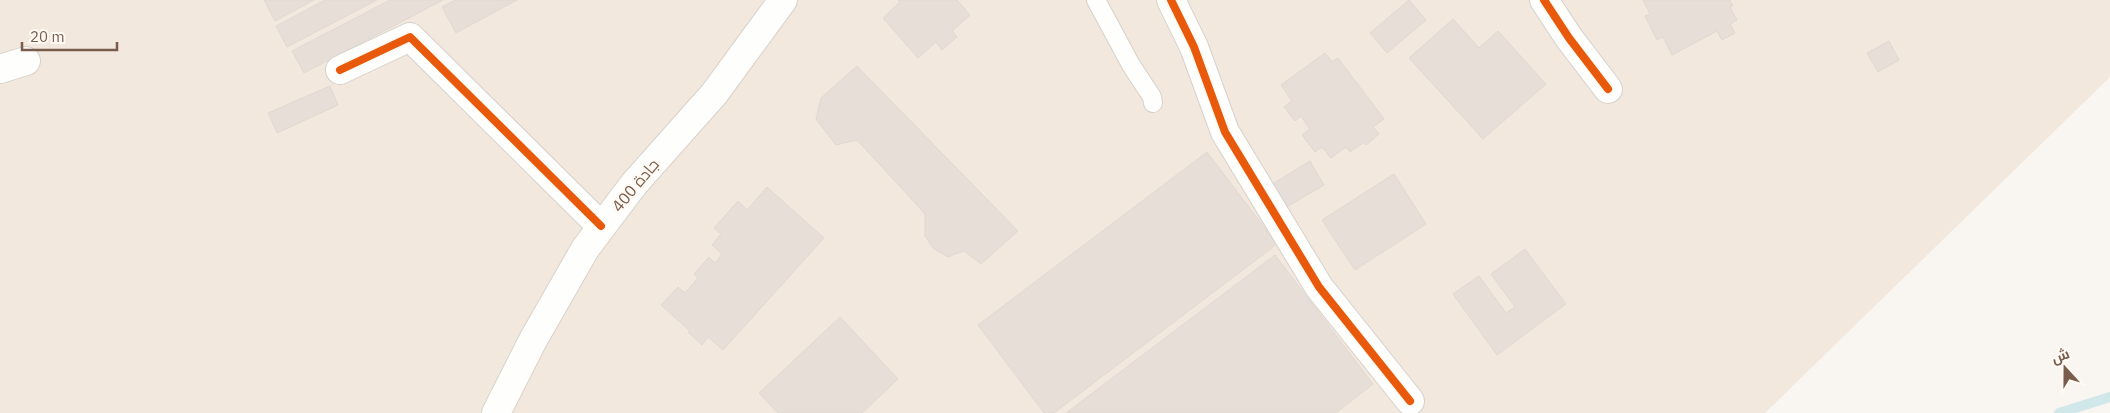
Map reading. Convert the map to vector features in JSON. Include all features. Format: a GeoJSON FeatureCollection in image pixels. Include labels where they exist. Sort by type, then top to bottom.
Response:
{"type":"FeatureCollection","features":[{"type":"Feature","properties":{"kind":"street","name":"جادة 400"},"geometry":{"type":"LineString","coordinates":[[496,413],[533,340],[585,249],[634,184],[714,94],[783,0]]}},
{"type":"Feature","properties":{"kind":"street"},"geometry":{"type":"LineString","coordinates":[[1171,0],[1194,47],[1225,132],[1320,287],[1410,401]]}},
{"type":"Feature","properties":{"kind":"street"},"geometry":{"type":"LineString","coordinates":[[1544,0],[1569,38],[1608,88]]}},
{"type":"Feature","properties":{"kind":"street"},"geometry":{"type":"LineString","coordinates":[[340,70],[410,36],[601,226]]}},
{"type":"Feature","properties":{"kind":"street"},"geometry":{"type":"LineString","coordinates":[[0,69],[26,61]]}},
{"type":"Feature","properties":{"kind":"lane"},"geometry":{"type":"LineString","coordinates":[[1096,0],[1131,65],[1152,97],[1153,103]]}},
{"type":"Feature","properties":{"kind":"shaded area"},"geometry":{"type":"Polygon","coordinates":[[[0,0],[2110,0],[2110,77],[1765,413],[0,413],[0,0]]]}},
{"type":"Feature","properties":{"kind":"building"},"geometry":{"type":"Polygon","coordinates":[[[264,0],[314,0],[275,21],[264,0]]]}},
{"type":"Feature","properties":{"kind":"building"},"geometry":{"type":"Polygon","coordinates":[[[325,0],[377,0],[287,47],[276,26],[325,0]]]}},
{"type":"Feature","properties":{"kind":"building"},"geometry":{"type":"Polygon","coordinates":[[[390,0],[443,0],[304,73],[292,51],[390,0]]]}},
{"type":"Feature","properties":{"kind":"building"},"geometry":{"type":"Polygon","coordinates":[[[455,0],[517,0],[456,33],[442,7],[455,0]]]}},
{"type":"Feature","properties":{"kind":"building"},"geometry":{"type":"Polygon","coordinates":[[[898,0],[957,0],[970,15],[952,31],[957,37],[942,50],[936,42],[918,58],[883,18],[900,2],[898,0]]]}},
{"type":"Feature","properties":{"kind":"building"},"geometry":{"type":"Polygon","coordinates":[[[1409,0],[1426,20],[1387,53],[1370,33],[1409,0]]]}},
{"type":"Feature","properties":{"kind":"building"},"geometry":{"type":"Polygon","coordinates":[[[1643,0],[1730,0],[1733,6],[1730,7],[1737,20],[1730,24],[1735,33],[1722,40],[1717,31],[1672,55],[1663,37],[1657,40],[1645,16],[1650,14],[1643,0]]]}},
{"type":"Feature","properties":{"kind":"building"},"geometry":{"type":"Polygon","coordinates":[[[1453,19],[1479,48],[1498,31],[1546,84],[1483,139],[1409,58],[1453,19]]]}},
{"type":"Feature","properties":{"kind":"building"},"geometry":{"type":"Polygon","coordinates":[[[1889,41],[1899,60],[1878,72],[1867,53],[1889,41]]]}},
{"type":"Feature","properties":{"kind":"building"},"geometry":{"type":"Polygon","coordinates":[[[1325,53],[1332,62],[1338,58],[1384,119],[1373,127],[1379,134],[1366,145],[1364,142],[1350,152],[1346,147],[1331,158],[1322,147],[1315,152],[1302,135],[1310,129],[1301,116],[1295,121],[1284,107],[1292,101],[1281,85],[1325,53]]]}},
{"type":"Feature","properties":{"kind":"building"},"geometry":{"type":"Polygon","coordinates":[[[857,66],[1018,231],[981,264],[964,251],[948,257],[934,249],[925,236],[925,214],[857,140],[836,145],[816,119],[821,98],[857,66]]]}},
{"type":"Feature","properties":{"kind":"building"},"geometry":{"type":"Polygon","coordinates":[[[330,86],[338,105],[277,133],[268,113],[330,86]]]}},
{"type":"Feature","properties":{"kind":"building"},"geometry":{"type":"Polygon","coordinates":[[[1207,152],[1277,244],[1054,413],[1044,413],[978,325],[1207,152]]]}},
{"type":"Feature","properties":{"kind":"building"},"geometry":{"type":"Polygon","coordinates":[[[1310,161],[1324,185],[1285,208],[1271,185],[1310,161]]]}},
{"type":"Feature","properties":{"kind":"building"},"geometry":{"type":"Polygon","coordinates":[[[1394,174],[1426,224],[1355,270],[1322,220],[1394,174]]]}},
{"type":"Feature","properties":{"kind":"building"},"geometry":{"type":"Polygon","coordinates":[[[767,187],[824,238],[723,350],[708,337],[702,345],[688,332],[690,331],[661,305],[678,287],[685,293],[698,278],[694,274],[709,257],[715,263],[722,254],[712,245],[721,234],[714,228],[738,201],[747,210],[767,187]]]}},
{"type":"Feature","properties":{"kind":"building"},"geometry":{"type":"Polygon","coordinates":[[[1525,249],[1566,304],[1497,355],[1453,294],[1479,276],[1506,313],[1515,307],[1491,274],[1525,249]]]}},
{"type":"Feature","properties":{"kind":"building"},"geometry":{"type":"Polygon","coordinates":[[[1275,255],[1373,384],[1336,413],[1066,413],[1275,255]]]}},
{"type":"Feature","properties":{"kind":"building"},"geometry":{"type":"Polygon","coordinates":[[[840,317],[898,379],[862,413],[778,413],[759,393],[840,317]]]}},
{"type":"Feature","properties":{"kind":"waterway"},"geometry":{"type":"LineString","coordinates":[[2059,413],[2110,397]]}},
{"type":"Feature","properties":{"kind":"cycle path"},"geometry":{"type":"LineString","coordinates":[[1171,0],[1194,47],[1225,132],[1319,287],[1410,401]]}},
{"type":"Feature","properties":{"kind":"cycle path"},"geometry":{"type":"LineString","coordinates":[[1544,0],[1569,38],[1608,89]]}},
{"type":"Feature","properties":{"kind":"cycle path"},"geometry":{"type":"LineString","coordinates":[[340,70],[410,37],[601,226]]}}]}
